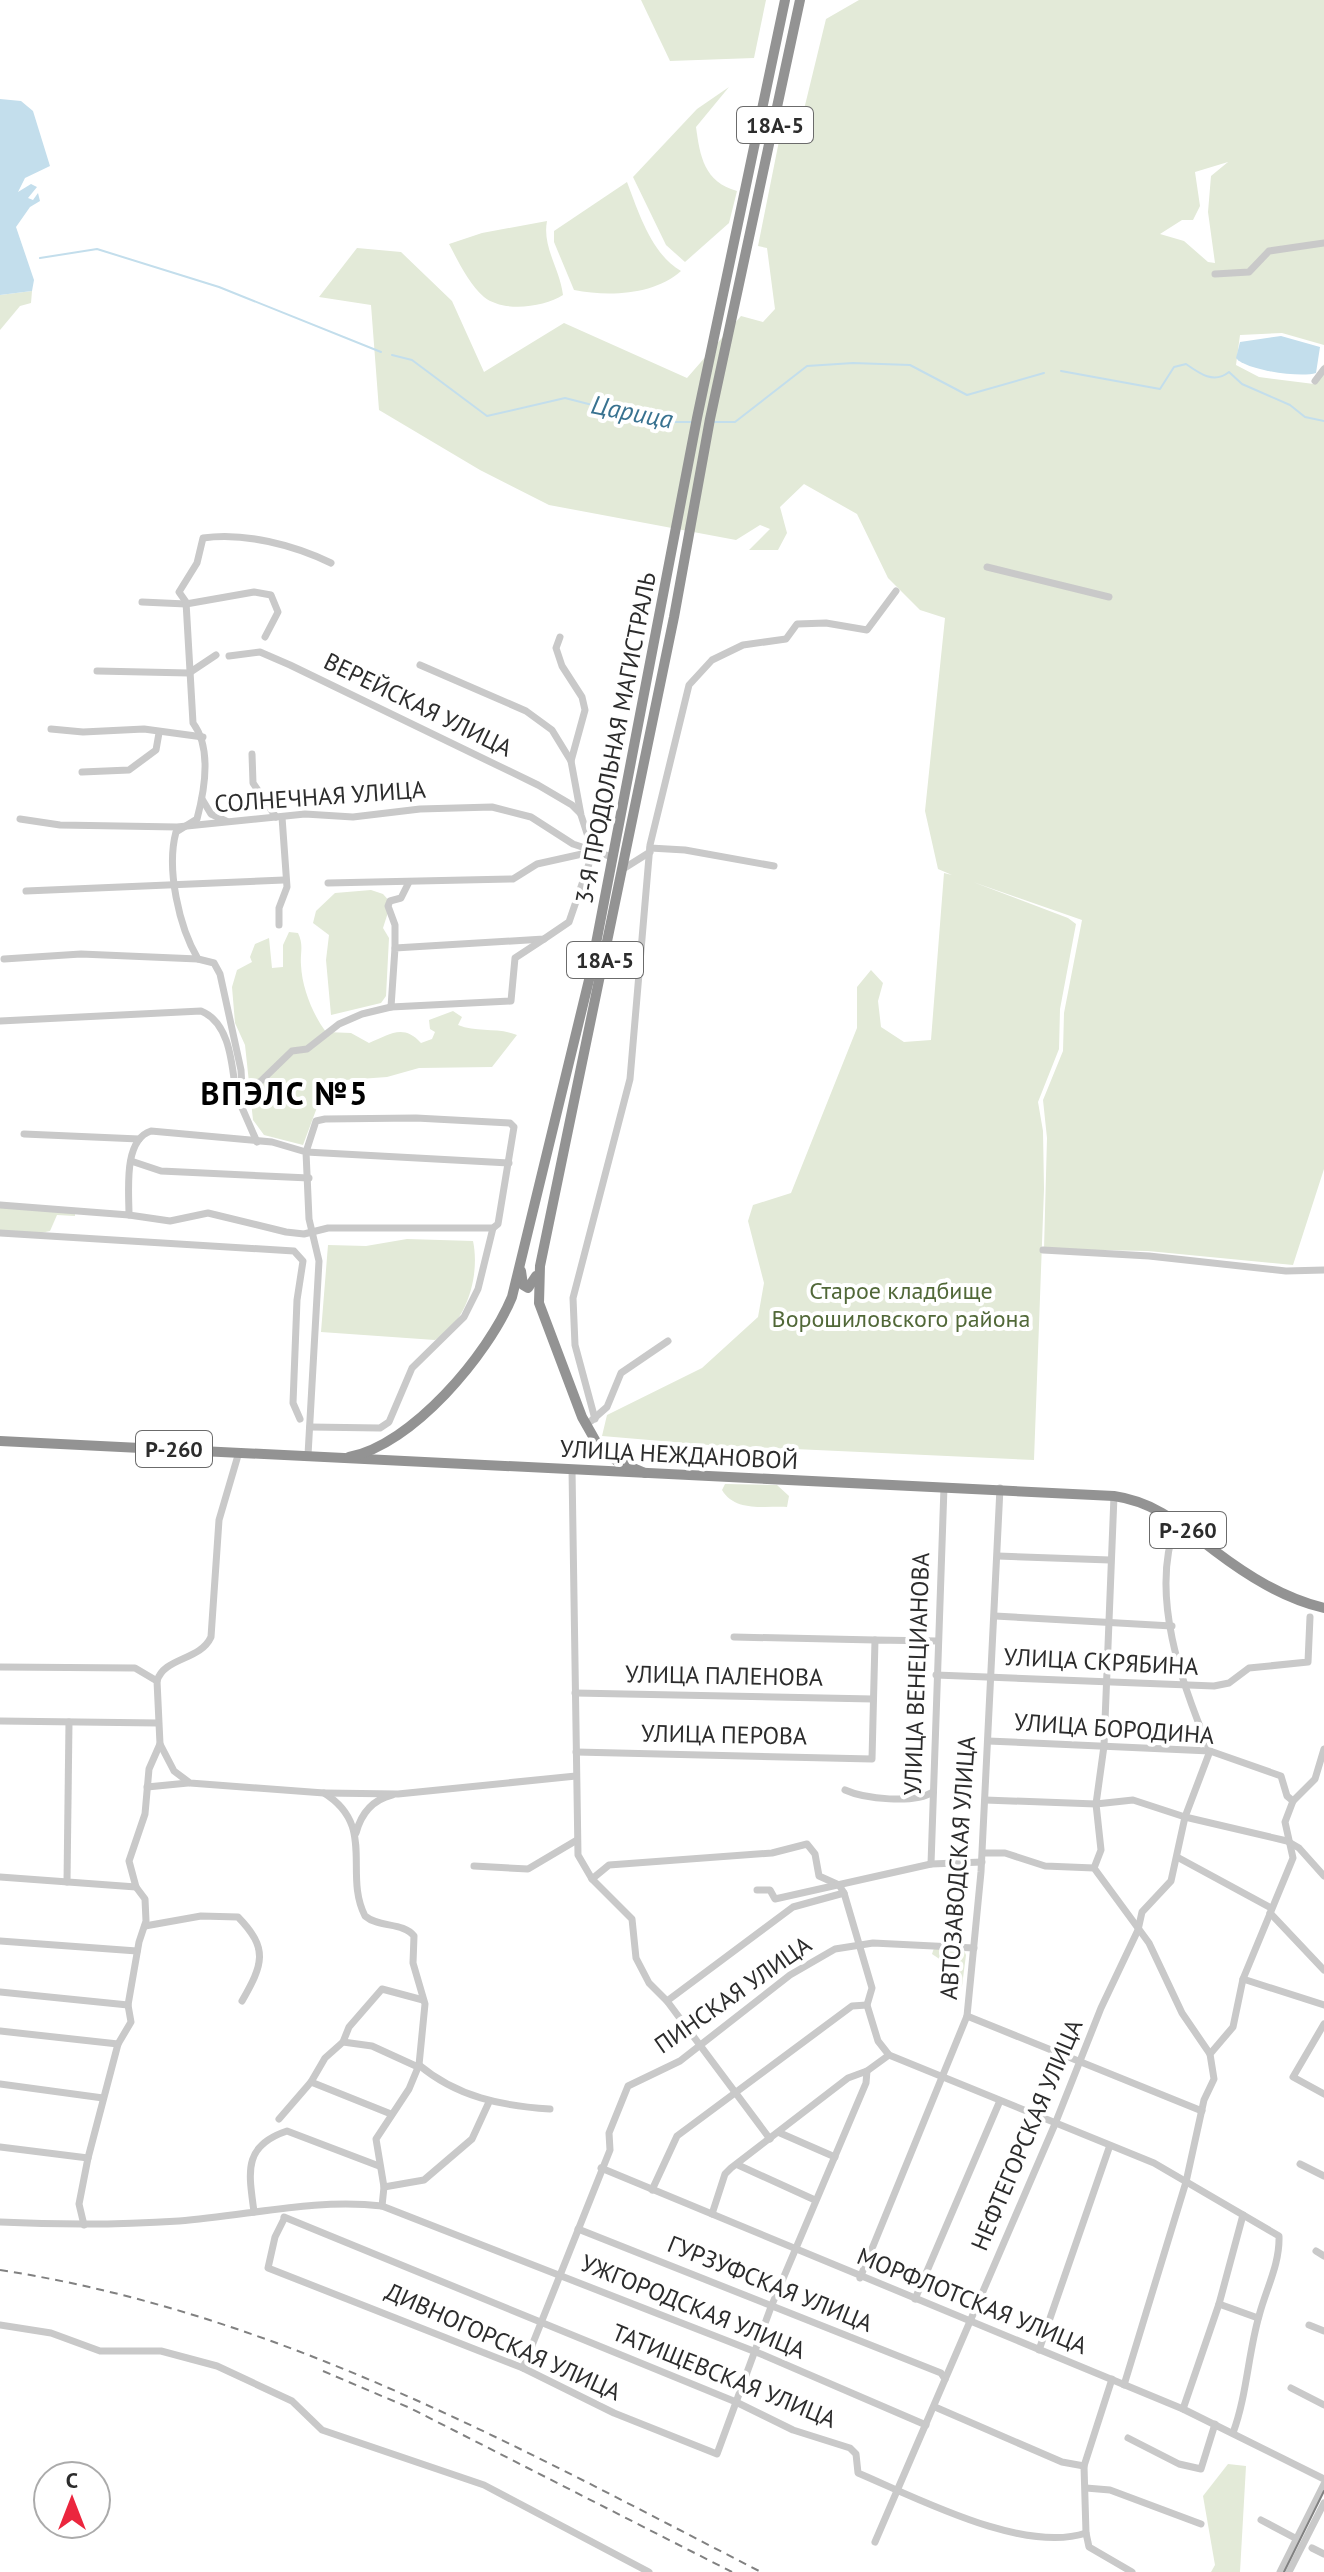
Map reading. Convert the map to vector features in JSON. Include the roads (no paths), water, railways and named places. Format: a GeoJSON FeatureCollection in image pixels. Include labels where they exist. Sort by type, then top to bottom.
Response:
{"type":"FeatureCollection","features":[{"type":"Feature","properties":{"kind":"highway","name":"3-Я ПРОДОЛЬНАЯ МАГИСТРАЛЬ"},"geometry":{"type":"LineString","coordinates":[[349,1457],[376,1450],[401,1434],[489,1344],[512,1297],[589,980],[697,418],[785,0]]}},
{"type":"Feature","properties":{"kind":"highway","name":"3-Я ПРОДОЛЬНАЯ МАГИСТРАЛЬ"},"geometry":{"type":"LineString","coordinates":[[599,1447],[539,1303],[540,1266],[674,617],[710,419],[749,250],[800,0]]}},
{"type":"Feature","properties":{"kind":"highway"},"geometry":{"type":"LineString","coordinates":[[521,1261],[522,1282],[528,1288],[540,1266]]}},
{"type":"Feature","properties":{"kind":"highway"},"geometry":{"type":"LineString","coordinates":[[512,1297],[526,1291],[533,1294],[539,1303]]}},
{"type":"Feature","properties":{"kind":"highway"},"geometry":{"type":"LineString","coordinates":[[399,1459],[395,1447],[401,1434]]}},
{"type":"Feature","properties":{"kind":"highway","name":"УЛИЦА НЕЖДАНОВОЙ"},"geometry":{"type":"LineString","coordinates":[[0,1441],[1114,1496],[1154,1506],[1259,1581],[1287,1596],[1324,1608]]}},
{"type":"Feature","properties":{"kind":"highway"},"geometry":{"type":"LineString","coordinates":[[592,1470],[601,1463],[599,1447]]}},
{"type":"Feature","properties":{"kind":"highway"},"geometry":{"type":"LineString","coordinates":[[599,1447],[617,1461],[645,1473]]}},
{"type":"Feature","properties":{"kind":"street"},"geometry":{"type":"LineString","coordinates":[[1215,274],[1249,272],[1269,251],[1324,243]]}},
{"type":"Feature","properties":{"kind":"street"},"geometry":{"type":"LineString","coordinates":[[1315,381],[1324,369]]}},
{"type":"Feature","properties":{"kind":"street"},"geometry":{"type":"LineString","coordinates":[[198,959],[187,942],[176,886],[173,842],[176,832],[197,819],[202,799],[203,737],[193,723],[186,604],[179,592],[185,577],[197,563],[203,538],[226,534],[267,542],[331,563]]}},
{"type":"Feature","properties":{"kind":"street"},"geometry":{"type":"LineString","coordinates":[[987,567],[1109,597]]}},
{"type":"Feature","properties":{"kind":"street"},"geometry":{"type":"LineString","coordinates":[[668,1341],[621,1373],[607,1407],[590,1421],[575,1345],[573,1298],[630,1079],[650,850],[689,685],[712,660],[743,645],[786,639],[797,624],[826,623],[867,630],[896,591]]}},
{"type":"Feature","properties":{"kind":"street"},"geometry":{"type":"LineString","coordinates":[[142,602],[186,604],[254,592],[271,595],[278,612],[265,637]]}},
{"type":"Feature","properties":{"kind":"street"},"geometry":{"type":"LineString","coordinates":[[560,637],[556,648],[562,666],[582,697],[585,710],[571,761]]}},
{"type":"Feature","properties":{"kind":"street","name":"ВЕРЕЙСКАЯ УЛИЦА"},"geometry":{"type":"LineString","coordinates":[[229,656],[260,652],[290,665],[538,785],[572,805],[581,815]]}},
{"type":"Feature","properties":{"kind":"street"},"geometry":{"type":"LineString","coordinates":[[97,671],[189,673],[216,655]]}},
{"type":"Feature","properties":{"kind":"street"},"geometry":{"type":"LineString","coordinates":[[236,1094],[261,1081],[292,1051],[307,1049],[339,1024],[391,1007],[511,1001],[515,958],[559,932],[569,922],[593,852],[581,815],[571,761],[552,730],[526,711],[420,665]]}},
{"type":"Feature","properties":{"kind":"street"},"geometry":{"type":"LineString","coordinates":[[51,729],[203,737]]}},
{"type":"Feature","properties":{"kind":"street"},"geometry":{"type":"LineString","coordinates":[[82,772],[129,770],[156,750],[159,733]]}},
{"type":"Feature","properties":{"kind":"street"},"geometry":{"type":"LineString","coordinates":[[252,754],[253,783],[279,817],[287,887],[279,908],[279,925]]}},
{"type":"Feature","properties":{"kind":"street"},"geometry":{"type":"LineString","coordinates":[[202,799],[211,814],[228,822]]}},
{"type":"Feature","properties":{"kind":"street","name":"СОЛНЕЧНАЯ УЛИЦА"},"geometry":{"type":"LineString","coordinates":[[20,819],[60,825],[185,826],[279,817],[353,817],[420,809],[492,807],[531,817],[573,844],[612,857]]}},
{"type":"Feature","properties":{"kind":"street"},"geometry":{"type":"LineString","coordinates":[[623,869],[650,850],[685,850],[774,866]]}},
{"type":"Feature","properties":{"kind":"street"},"geometry":{"type":"LineString","coordinates":[[328,883],[513,879],[537,864],[593,852]]}},
{"type":"Feature","properties":{"kind":"street"},"geometry":{"type":"LineString","coordinates":[[26,891],[284,880]]}},
{"type":"Feature","properties":{"kind":"street"},"geometry":{"type":"LineString","coordinates":[[391,1007],[395,925],[388,906],[401,898],[409,882]]}},
{"type":"Feature","properties":{"kind":"street"},"geometry":{"type":"LineString","coordinates":[[395,948],[544,939]]}},
{"type":"Feature","properties":{"kind":"street"},"geometry":{"type":"LineString","coordinates":[[4,959],[81,954],[198,959],[214,963],[220,974],[241,1070],[242,1088],[236,1094]]}},
{"type":"Feature","properties":{"kind":"street"},"geometry":{"type":"LineString","coordinates":[[0,1021],[201,1011],[213,1016],[228,1048],[236,1094],[257,1142]]}},
{"type":"Feature","properties":{"kind":"street"},"geometry":{"type":"LineString","coordinates":[[308,1455],[319,1261],[312,1229],[306,1152],[316,1121],[493,1121],[514,1127],[498,1224],[493,1228],[478,1289],[464,1317],[412,1368],[402,1384],[389,1422],[380,1428],[310,1427]]}},
{"type":"Feature","properties":{"kind":"street"},"geometry":{"type":"LineString","coordinates":[[24,1134],[139,1139],[151,1131],[257,1142],[306,1152],[509,1163]]}},
{"type":"Feature","properties":{"kind":"street"},"geometry":{"type":"LineString","coordinates":[[129,1215],[131,1161],[139,1139]]}},
{"type":"Feature","properties":{"kind":"street"},"geometry":{"type":"LineString","coordinates":[[131,1161],[161,1171],[309,1178]]}},
{"type":"Feature","properties":{"kind":"street"},"geometry":{"type":"LineString","coordinates":[[0,1205],[170,1221],[208,1213],[304,1234],[312,1229],[493,1228]]}},
{"type":"Feature","properties":{"kind":"street"},"geometry":{"type":"LineString","coordinates":[[0,1233],[294,1251],[303,1261],[297,1300],[293,1403],[300,1419]]}},
{"type":"Feature","properties":{"kind":"street"},"geometry":{"type":"LineString","coordinates":[[1043,1250],[1149,1256],[1286,1271],[1324,1270]]}},
{"type":"Feature","properties":{"kind":"street"},"geometry":{"type":"LineString","coordinates":[[190,1783],[174,1771],[160,1744],[157,1681],[166,1668],[201,1652],[211,1637],[219,1520],[239,1452]]}},
{"type":"Feature","properties":{"kind":"street"},"geometry":{"type":"LineString","coordinates":[[572,1469],[578,1855],[592,1879],[632,1919],[636,1958],[649,1983],[667,2001],[697,2046],[770,2139]]}},
{"type":"Feature","properties":{"kind":"street","name":"УЛИЦА ВЕНЕЦИАНОВА"},"geometry":{"type":"LineString","coordinates":[[931,1864],[944,1487]]}},
{"type":"Feature","properties":{"kind":"street","name":"АВТОЗАВОДСКАЯ УЛИЦА"},"geometry":{"type":"LineString","coordinates":[[860,2278],[967,2016],[983,1853],[1000,1488]]}},
{"type":"Feature","properties":{"kind":"street"},"geometry":{"type":"LineString","coordinates":[[1094,1868],[1101,1850],[1096,1804],[1104,1746],[1114,1496]]}},
{"type":"Feature","properties":{"kind":"street"},"geometry":{"type":"LineString","coordinates":[[1177,1522],[1169,1554],[1167,1597],[1186,1687],[1210,1751]]}},
{"type":"Feature","properties":{"kind":"street"},"geometry":{"type":"LineString","coordinates":[[998,1556],[1110,1560]]}},
{"type":"Feature","properties":{"kind":"street"},"geometry":{"type":"LineString","coordinates":[[995,1616],[1172,1626]]}},
{"type":"Feature","properties":{"kind":"street","name":"УЛИЦА СКРЯБИНА"},"geometry":{"type":"LineString","coordinates":[[936,1675],[1186,1687],[1229,1683],[1249,1668],[1308,1662],[1310,1617]]}},
{"type":"Feature","properties":{"kind":"street"},"geometry":{"type":"LineString","coordinates":[[734,1637],[938,1641]]}},
{"type":"Feature","properties":{"kind":"street"},"geometry":{"type":"LineString","coordinates":[[873,1699],[875,1640]]}},
{"type":"Feature","properties":{"kind":"street"},"geometry":{"type":"LineString","coordinates":[[0,1667],[135,1668],[157,1681]]}},
{"type":"Feature","properties":{"kind":"street","name":"УЛИЦА ПАЛЕНОВА"},"geometry":{"type":"LineString","coordinates":[[575,1693],[873,1699]]}},
{"type":"Feature","properties":{"kind":"street","name":"УЛИЦА ПЕРОВА"},"geometry":{"type":"LineString","coordinates":[[576,1752],[872,1759],[873,1699]]}},
{"type":"Feature","properties":{"kind":"street"},"geometry":{"type":"LineString","coordinates":[[0,1721],[158,1723]]}},
{"type":"Feature","properties":{"kind":"street"},"geometry":{"type":"LineString","coordinates":[[67,1882],[69,1722]]}},
{"type":"Feature","properties":{"kind":"street","name":"УЛИЦА БОРОДИНА"},"geometry":{"type":"LineString","coordinates":[[988,1741],[1210,1751],[1281,1776],[1287,1796],[1293,1801]]}},
{"type":"Feature","properties":{"kind":"street"},"geometry":{"type":"LineString","coordinates":[[84,2225],[79,2204],[88,2158],[118,2044],[131,2022],[128,2005],[137,1951],[145,1926],[145,1899],[136,1887],[129,1861],[145,1814],[149,1769],[160,1744]]}},
{"type":"Feature","properties":{"kind":"street"},"geometry":{"type":"LineString","coordinates":[[1210,2054],[1233,2027],[1243,1979],[1293,1858],[1285,1822],[1293,1801],[1315,1779],[1324,1749]]}},
{"type":"Feature","properties":{"kind":"street","name":"НЕФТЕГОРСКАЯ УЛИЦА"},"geometry":{"type":"LineString","coordinates":[[875,2542],[971,2323],[1101,2008],[1138,1930],[1142,1912],[1171,1881],[1185,1817],[1210,1751]]}},
{"type":"Feature","properties":{"kind":"street"},"geometry":{"type":"LineString","coordinates":[[169,1783],[174,1771]]}},
{"type":"Feature","properties":{"kind":"street"},"geometry":{"type":"LineString","coordinates":[[147,1787],[190,1783],[324,1793],[398,1794],[576,1776]]}},
{"type":"Feature","properties":{"kind":"street"},"geometry":{"type":"LineString","coordinates":[[1315,1779],[1324,1788]]}},
{"type":"Feature","properties":{"kind":"street"},"geometry":{"type":"LineString","coordinates":[[845,1790],[857,1796],[888,1796],[902,1801],[924,1798],[933,1792]]}},
{"type":"Feature","properties":{"kind":"street"},"geometry":{"type":"LineString","coordinates":[[324,1793],[341,1807],[355,1834],[362,1910],[379,1924],[411,1932],[413,1963],[423,2000],[419,2066],[409,2089],[376,2139],[384,2187],[382,2206]]}},
{"type":"Feature","properties":{"kind":"street"},"geometry":{"type":"LineString","coordinates":[[355,1834],[359,1821],[374,1802],[398,1794]]}},
{"type":"Feature","properties":{"kind":"street"},"geometry":{"type":"LineString","coordinates":[[985,1800],[1096,1804],[1133,1800],[1185,1817],[1287,1841],[1299,1848],[1324,1876]]}},
{"type":"Feature","properties":{"kind":"street"},"geometry":{"type":"LineString","coordinates":[[474,1866],[528,1869],[577,1840]]}},
{"type":"Feature","properties":{"kind":"street"},"geometry":{"type":"LineString","coordinates":[[592,1879],[609,1865],[772,1853],[807,1844],[815,1854],[819,1876],[839,1885],[844,1893],[872,1988],[867,2005],[878,2041],[889,2055],[1109,2148],[1154,2163],[1279,2236],[1275,2265],[1258,2318],[1250,2370],[1233,2433]]}},
{"type":"Feature","properties":{"kind":"street"},"geometry":{"type":"LineString","coordinates":[[983,1853],[1005,1853],[1045,1866],[1094,1868]]}},
{"type":"Feature","properties":{"kind":"street"},"geometry":{"type":"LineString","coordinates":[[1177,1857],[1270,1910],[1324,1970]]}},
{"type":"Feature","properties":{"kind":"street"},"geometry":{"type":"LineString","coordinates":[[757,1890],[770,1890],[775,1899],[931,1864],[982,1862]]}},
{"type":"Feature","properties":{"kind":"street"},"geometry":{"type":"LineString","coordinates":[[1094,1868],[1149,1943],[1182,2013],[1210,2054],[1214,2079],[1202,2111],[1186,2182],[1124,2385]]}},
{"type":"Feature","properties":{"kind":"street"},"geometry":{"type":"LineString","coordinates":[[0,1877],[136,1887]]}},
{"type":"Feature","properties":{"kind":"street"},"geometry":{"type":"LineString","coordinates":[[667,2001],[793,1907],[844,1893]]}},
{"type":"Feature","properties":{"kind":"street"},"geometry":{"type":"LineString","coordinates":[[145,1926],[201,1916],[238,1917],[258,1937],[261,1962],[242,2001]]}},
{"type":"Feature","properties":{"kind":"street"},"geometry":{"type":"LineString","coordinates":[[0,1941],[137,1951]]}},
{"type":"Feature","properties":{"kind":"street","name":"ПИНСКАЯ УЛИЦА"},"geometry":{"type":"LineString","coordinates":[[523,2368],[610,2150],[609,2133],[628,2086],[680,2061],[790,1975],[835,1949],[887,1943],[974,1948]]}},
{"type":"Feature","properties":{"kind":"street"},"geometry":{"type":"LineString","coordinates":[[1243,1979],[1324,2005]]}},
{"type":"Feature","properties":{"kind":"street"},"geometry":{"type":"LineString","coordinates":[[279,2119],[382,1989],[423,2000]]}},
{"type":"Feature","properties":{"kind":"street"},"geometry":{"type":"LineString","coordinates":[[0,1992],[128,2005]]}},
{"type":"Feature","properties":{"kind":"street"},"geometry":{"type":"LineString","coordinates":[[652,2190],[677,2136],[852,2006],[867,2005]]}},
{"type":"Feature","properties":{"kind":"street"},"geometry":{"type":"LineString","coordinates":[[967,2016],[1202,2111]]}},
{"type":"Feature","properties":{"kind":"street"},"geometry":{"type":"LineString","coordinates":[[1324,2025],[1293,2077],[1324,2094]]}},
{"type":"Feature","properties":{"kind":"street"},"geometry":{"type":"LineString","coordinates":[[0,2031],[118,2044]]}},
{"type":"Feature","properties":{"kind":"street"},"geometry":{"type":"LineString","coordinates":[[343,2042],[372,2046],[489,2102],[550,2109]]}},
{"type":"Feature","properties":{"kind":"street"},"geometry":{"type":"LineString","coordinates":[[712,2214],[725,2174],[848,2078],[867,2071],[889,2055]]}},
{"type":"Feature","properties":{"kind":"street"},"geometry":{"type":"LineString","coordinates":[[736,2402],[771,2307],[835,2157],[867,2071]]}},
{"type":"Feature","properties":{"kind":"street"},"geometry":{"type":"LineString","coordinates":[[311,2082],[391,2114]]}},
{"type":"Feature","properties":{"kind":"street"},"geometry":{"type":"LineString","coordinates":[[0,2084],[103,2098]]}},
{"type":"Feature","properties":{"kind":"street"},"geometry":{"type":"LineString","coordinates":[[384,2187],[424,2180],[472,2139],[489,2102]]}},
{"type":"Feature","properties":{"kind":"street"},"geometry":{"type":"LineString","coordinates":[[915,2299],[999,2103]]}},
{"type":"Feature","properties":{"kind":"street"},"geometry":{"type":"LineString","coordinates":[[254,2212],[251,2165],[263,2142],[274,2135],[287,2131],[379,2166]]}},
{"type":"Feature","properties":{"kind":"street"},"geometry":{"type":"LineString","coordinates":[[780,2133],[835,2157]]}},
{"type":"Feature","properties":{"kind":"street"},"geometry":{"type":"LineString","coordinates":[[0,2147],[88,2158]]}},
{"type":"Feature","properties":{"kind":"street"},"geometry":{"type":"LineString","coordinates":[[1039,2350],[1109,2148]]}},
{"type":"Feature","properties":{"kind":"street"},"geometry":{"type":"LineString","coordinates":[[1300,2164],[1324,2176]]}},
{"type":"Feature","properties":{"kind":"street"},"geometry":{"type":"LineString","coordinates":[[738,2165],[815,2200]]}},
{"type":"Feature","properties":{"kind":"street","name":"МОРФЛОТСКАЯ УЛИЦА"},"geometry":{"type":"LineString","coordinates":[[601,2168],[797,2248],[860,2278],[1183,2409],[1324,2482]]}},
{"type":"Feature","properties":{"kind":"street","name":"УЖГОРОДСКАЯ УЛИЦА"},"geometry":{"type":"LineString","coordinates":[[0,2222],[84,2225],[180,2221],[325,2203],[382,2206],[562,2275],[926,2425]]}},
{"type":"Feature","properties":{"kind":"street"},"geometry":{"type":"LineString","coordinates":[[283,2208],[284,2219]]}},
{"type":"Feature","properties":{"kind":"street"},"geometry":{"type":"LineString","coordinates":[[1183,2409],[1219,2304],[1243,2215]]}},
{"type":"Feature","properties":{"kind":"street","name":"ТАТИЩЕВСКАЯ УЛИЦА"},"geometry":{"type":"LineString","coordinates":[[284,2219],[542,2320],[736,2402],[793,2430],[850,2448],[856,2454],[858,2473],[898,2490],[996,2527],[1039,2537],[1065,2540],[1086,2533]]}},
{"type":"Feature","properties":{"kind":"street","name":"ДИВНОГОРСКАЯ УЛИЦА"},"geometry":{"type":"LineString","coordinates":[[284,2219],[275,2237],[268,2268],[523,2368],[614,2413],[717,2454],[736,2402]]}},
{"type":"Feature","properties":{"kind":"street","name":"ГУРЗУФСКАЯ УЛИЦА"},"geometry":{"type":"LineString","coordinates":[[578,2229],[941,2373],[945,2379]]}},
{"type":"Feature","properties":{"kind":"street"},"geometry":{"type":"LineString","coordinates":[[1219,2304],[1258,2318]]}},
{"type":"Feature","properties":{"kind":"street"},"geometry":{"type":"LineString","coordinates":[[0,2325],[51,2333],[100,2351],[161,2351],[217,2366],[292,2401],[322,2430],[484,2485],[649,2572]]}},
{"type":"Feature","properties":{"kind":"street"},"geometry":{"type":"LineString","coordinates":[[1309,2325],[1324,2331]]}},
{"type":"Feature","properties":{"kind":"street"},"geometry":{"type":"LineString","coordinates":[[1112,2379],[1084,2466],[1086,2533],[1089,2547],[1132,2572]]}},
{"type":"Feature","properties":{"kind":"street"},"geometry":{"type":"LineString","coordinates":[[1291,2388],[1324,2405]]}},
{"type":"Feature","properties":{"kind":"street"},"geometry":{"type":"LineString","coordinates":[[935,2407],[1062,2462],[1084,2466]]}},
{"type":"Feature","properties":{"kind":"street"},"geometry":{"type":"LineString","coordinates":[[1128,2438],[1179,2464],[1201,2469],[1215,2424]]}},
{"type":"Feature","properties":{"kind":"street"},"geometry":{"type":"LineString","coordinates":[[1280,2572],[1324,2482]]}},
{"type":"Feature","properties":{"kind":"street"},"geometry":{"type":"LineString","coordinates":[[1086,2488],[1110,2490],[1201,2524]]}},
{"type":"Feature","properties":{"kind":"street"},"geometry":{"type":"LineString","coordinates":[[1289,2572],[1324,2503]]}},
{"type":"Feature","properties":{"kind":"street"},"geometry":{"type":"LineString","coordinates":[[1261,2520],[1297,2539]]}},
{"type":"Feature","properties":{"kind":"street"},"geometry":{"type":"LineString","coordinates":[[1307,2536],[1312,2548],[1324,2554]]}},
{"type":"Feature","properties":{"kind":"street"},"geometry":{"type":"LineString","coordinates":[[1298,2553],[1312,2548]]}},
{"type":"Feature","properties":{"kind":"water"},"geometry":{"type":"Polygon","coordinates":[[[0,99],[21,101],[33,111],[50,166],[25,178],[18,192],[31,184],[37,187],[28,198],[33,200],[38,193],[40,201],[30,207],[16,227],[34,280],[32,291],[0,295],[0,99]]]}},
{"type":"Feature","properties":{"kind":"water"},"geometry":{"type":"Polygon","coordinates":[[[1281,336],[1320,347],[1316,373],[1273,372],[1250,366],[1236,358],[1240,342],[1281,336]]]}},
{"type":"Feature","properties":{"kind":"waterway","name":"Царица"},"geometry":{"type":"LineString","coordinates":[[40,258],[97,249],[219,287],[381,352]]}},
{"type":"Feature","properties":{"kind":"waterway","name":"Царица"},"geometry":{"type":"LineString","coordinates":[[392,355],[412,360],[487,416],[565,398],[659,422],[691,422]]}},
{"type":"Feature","properties":{"kind":"waterway","name":"Царица"},"geometry":{"type":"LineString","coordinates":[[713,422],[735,422],[807,366],[853,363],[910,365],[967,395],[1044,373]]}},
{"type":"Feature","properties":{"kind":"waterway","name":"Царица"},"geometry":{"type":"LineString","coordinates":[[1061,371],[1160,389],[1174,367],[1186,364],[1212,377],[1229,372],[1242,384],[1290,405],[1305,417],[1324,421]]}},
{"type":"Feature","properties":{"kind":"tram line"},"geometry":{"type":"LineString","coordinates":[[1284,2572],[1324,2491]]}},
{"type":"Feature","properties":{"kind":"railway"},"geometry":{"type":"LineString","coordinates":[[0,2270],[102,2290],[201,2317],[298,2351],[485,2432],[761,2572]]}},
{"type":"Feature","properties":{"kind":"railway"},"geometry":{"type":"LineString","coordinates":[[323,2371],[410,2408],[732,2572]]}},
{"type":"Feature","properties":{"kind":"district","name":"ВПЭЛС №5"},"geometry":{"type":"Point","coordinates":[285,1094]}},
{"type":"Feature","properties":{"kind":"park label","name":"Старое кладбище Ворошиловского района"},"geometry":{"type":"Point","coordinates":[901,1305]}}]}
